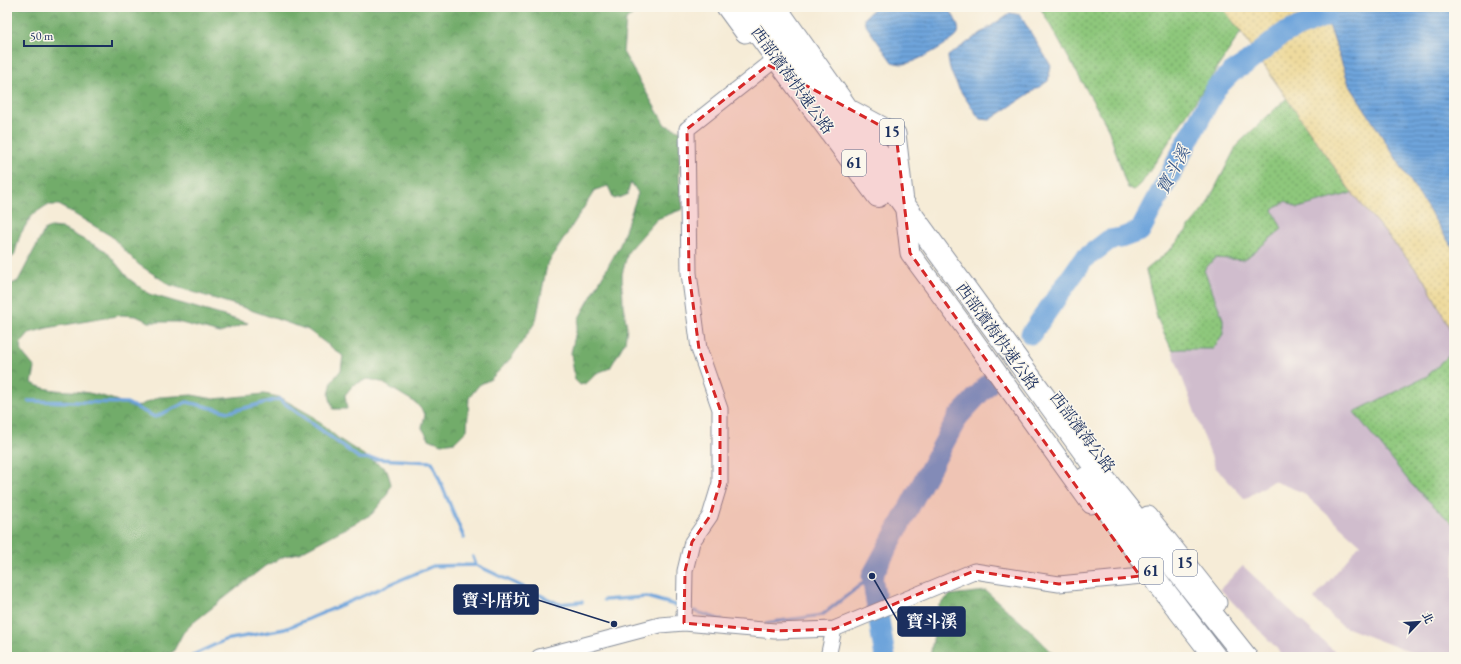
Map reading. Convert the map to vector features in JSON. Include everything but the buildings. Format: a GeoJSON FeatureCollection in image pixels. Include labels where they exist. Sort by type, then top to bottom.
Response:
{"type":"FeatureCollection","features":[{"type":"Feature","properties":{"kind":"highway","name":"西部濱海快速公路"},"geometry":{"type":"LineString","coordinates":[[739,7],[975,314]]}},
{"type":"Feature","properties":{"kind":"highway","name":"西部濱海快速公路"},"geometry":{"type":"LineString","coordinates":[[760,7],[975,314],[1095,479],[1246,657]]}},
{"type":"Feature","properties":{"kind":"highway","name":"西部濱海快速公路"},"geometry":{"type":"LineString","coordinates":[[1095,479],[1159,584],[1215,657]]}},
{"type":"Feature","properties":{"kind":"main road","name":"15"},"geometry":{"type":"LineString","coordinates":[[726,7],[768,65],[896,134],[910,254],[963,325],[1141,576],[1202,657]]}},
{"type":"Feature","properties":{"kind":"main road","name":"西部濱海公路"},"geometry":{"type":"LineString","coordinates":[[777,7],[992,310],[1111,471],[1258,657]]}},
{"type":"Feature","properties":{"kind":"street"},"geometry":{"type":"LineString","coordinates":[[684,622],[685,571],[692,542],[710,516],[720,483],[720,409],[699,349],[689,273],[687,129],[768,65]]}},
{"type":"Feature","properties":{"kind":"street"},"geometry":{"type":"LineString","coordinates":[[538,657],[660,625],[684,622],[775,631],[836,628],[974,571],[1058,584],[1141,576]]}},
{"type":"Feature","properties":{"kind":"street"},"geometry":{"type":"LineString","coordinates":[[828,657],[836,628]]}},
{"type":"Feature","properties":{"kind":"highlighted area"},"geometry":{"type":"Polygon","coordinates":[[[768,65],[896,134],[910,253],[1140,576],[1059,584],[974,571],[834,629],[775,631],[684,623],[685,571],[692,542],[710,516],[720,483],[720,409],[699,349],[689,273],[687,129],[768,65]]]}},
{"type":"Feature","properties":{"kind":"shaded area"},"geometry":{"type":"Polygon","coordinates":[[[1352,193],[1425,280],[1454,337],[1454,351],[1427,376],[1354,412],[1412,485],[1454,525],[1454,657],[1418,657],[1412,653],[1342,626],[1314,599],[1360,544],[1302,492],[1273,481],[1245,499],[1215,467],[1172,350],[1213,349],[1223,319],[1204,270],[1215,258],[1273,210],[1287,201],[1298,208],[1352,193]]]}},
{"type":"Feature","properties":{"kind":"shaded area"},"geometry":{"type":"Polygon","coordinates":[[[1243,566],[1340,657],[1285,657],[1220,589],[1243,566]]]}},
{"type":"Feature","properties":{"kind":"green space"},"geometry":{"type":"Polygon","coordinates":[[[7,7],[641,7],[626,20],[623,52],[665,125],[681,131],[679,176],[683,209],[657,219],[628,252],[622,274],[623,305],[627,327],[625,342],[610,368],[597,373],[587,383],[580,385],[575,380],[571,353],[579,318],[620,245],[638,193],[631,182],[627,195],[614,199],[608,186],[595,190],[547,265],[536,321],[512,357],[491,379],[479,385],[469,398],[467,430],[455,442],[441,444],[429,439],[422,428],[425,414],[416,403],[381,382],[368,379],[353,385],[345,395],[347,409],[333,409],[329,395],[332,381],[341,370],[343,356],[308,330],[242,307],[170,285],[138,264],[111,236],[59,205],[47,205],[32,215],[20,235],[14,256],[7,260],[7,7]]]}},
{"type":"Feature","properties":{"kind":"green space"},"geometry":{"type":"Polygon","coordinates":[[[1040,7],[1222,7],[1241,32],[1141,184],[1134,190],[1128,188],[1125,181],[1108,128],[1040,7]]]}},
{"type":"Feature","properties":{"kind":"green space"},"geometry":{"type":"Polygon","coordinates":[[[1287,98],[1352,193],[1298,208],[1286,201],[1273,210],[1282,229],[1244,260],[1215,258],[1204,270],[1223,319],[1223,334],[1213,349],[1172,350],[1157,318],[1146,270],[1172,248],[1205,208],[1237,145],[1287,98]]]}},
{"type":"Feature","properties":{"kind":"green space"},"geometry":{"type":"Polygon","coordinates":[[[51,227],[61,228],[106,251],[128,278],[149,294],[248,323],[220,333],[177,322],[149,322],[136,316],[122,315],[47,328],[29,333],[20,344],[21,351],[35,368],[32,383],[43,388],[83,392],[96,395],[116,400],[134,408],[159,397],[192,395],[214,399],[264,394],[279,397],[311,415],[339,439],[387,470],[391,484],[386,497],[372,514],[299,553],[285,556],[265,566],[194,622],[183,633],[173,652],[158,657],[7,657],[7,286],[18,281],[45,229],[51,227]]]}},
{"type":"Feature","properties":{"kind":"green space"},"geometry":{"type":"Polygon","coordinates":[[[1454,351],[1454,525],[1412,485],[1354,412],[1427,376],[1454,351]]]}},
{"type":"Feature","properties":{"kind":"green space"},"geometry":{"type":"Polygon","coordinates":[[[986,591],[1033,633],[1056,657],[930,657],[939,605],[950,595],[986,591]]]}},
{"type":"Feature","properties":{"kind":"sand"},"geometry":{"type":"Polygon","coordinates":[[[1222,7],[1319,7],[1326,16],[1349,84],[1454,250],[1454,337],[1425,280],[1352,193],[1241,32],[1222,7]]]}},
{"type":"Feature","properties":{"kind":"water"},"geometry":{"type":"Polygon","coordinates":[[[876,7],[948,7],[957,23],[959,30],[955,37],[933,52],[909,63],[899,64],[892,62],[865,24],[864,18],[876,7]]]}},
{"type":"Feature","properties":{"kind":"water"},"geometry":{"type":"Polygon","coordinates":[[[1319,7],[1454,7],[1454,250],[1349,84],[1326,16],[1319,7]]]}},
{"type":"Feature","properties":{"kind":"water"},"geometry":{"type":"Polygon","coordinates":[[[1010,13],[1020,15],[1051,66],[1048,81],[990,120],[980,119],[964,97],[955,81],[949,65],[948,56],[1010,13]]]}},
{"type":"Feature","properties":{"kind":"waterway","name":"寶斗溪"},"geometry":{"type":"LineString","coordinates":[[1031,334],[1083,260],[1109,240],[1121,238],[1140,231],[1216,88],[1232,72],[1247,63],[1284,33],[1326,16]]}},
{"type":"Feature","properties":{"kind":"waterway","name":"寶斗溪"},"geometry":{"type":"LineString","coordinates":[[885,657],[872,576],[958,417],[993,379]]}},
{"type":"Feature","properties":{"kind":"waterway"},"geometry":{"type":"LineString","coordinates":[[28,401],[127,403],[155,417],[187,402],[229,412],[279,399],[359,458],[432,462],[464,538]]}},
{"type":"Feature","properties":{"kind":"waterway"},"geometry":{"type":"LineString","coordinates":[[473,557],[476,565]]}},
{"type":"Feature","properties":{"kind":"waterway"},"geometry":{"type":"LineString","coordinates":[[193,657],[193,655],[225,640],[285,629],[433,566],[476,565],[559,604],[582,602]]}},
{"type":"Feature","properties":{"kind":"waterway"},"geometry":{"type":"LineString","coordinates":[[766,623],[822,615],[872,576]]}},
{"type":"Feature","properties":{"kind":"waterway"},"geometry":{"type":"LineString","coordinates":[[604,600],[647,597],[675,605]]}},
{"type":"Feature","properties":{"kind":"waterway"},"geometry":{"type":"LineString","coordinates":[[694,611],[721,620]]}},
{"type":"Feature","properties":{"kind":"place","name":"寶斗溪"},"geometry":{"type":"Point","coordinates":[872,576]}},
{"type":"Feature","properties":{"kind":"place","name":"寶斗厝坑"},"geometry":{"type":"Point","coordinates":[614,624]}}]}
